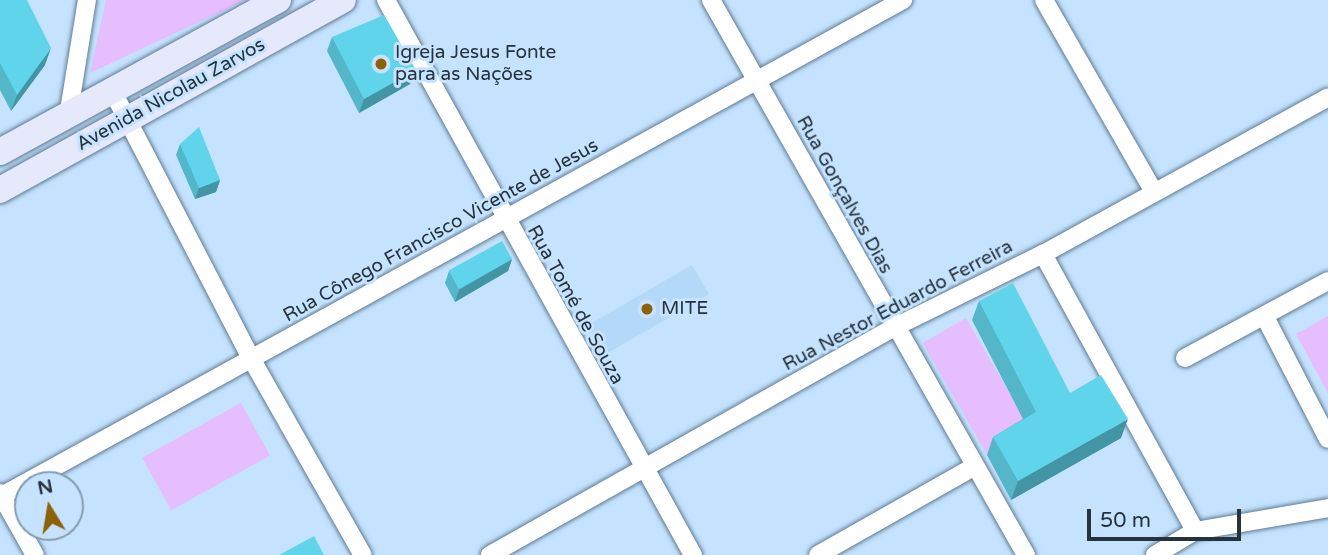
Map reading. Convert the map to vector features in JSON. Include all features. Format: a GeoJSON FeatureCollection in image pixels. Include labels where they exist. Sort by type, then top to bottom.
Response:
{"type":"FeatureCollection","features":[{"type":"Feature","properties":{"kind":"main road","name":"Avenida Nicolau Zarvos"},"geometry":{"type":"LineString","coordinates":[[0,152],[278,0]]}},
{"type":"Feature","properties":{"kind":"main road","name":"Avenida Nicolau Zarvos"},"geometry":{"type":"LineString","coordinates":[[0,190],[343,0]]}},
{"type":"Feature","properties":{"kind":"street"},"geometry":{"type":"LineString","coordinates":[[68,117],[87,0]]}},
{"type":"Feature","properties":{"kind":"street","name":"Rua Tomé de Souza"},"geometry":{"type":"LineString","coordinates":[[386,0],[503,220],[693,555]]}},
{"type":"Feature","properties":{"kind":"street","name":"Rua Gonçalves Dias"},"geometry":{"type":"LineString","coordinates":[[711,0],[1026,555]]}},
{"type":"Feature","properties":{"kind":"street","name":"Rua Cônego Francisco Vicente de Jesus"},"geometry":{"type":"LineString","coordinates":[[1,495],[252,360],[902,0]]}},
{"type":"Feature","properties":{"kind":"street"},"geometry":{"type":"LineString","coordinates":[[1044,0],[1154,192]]}},
{"type":"Feature","properties":{"kind":"street"},"geometry":{"type":"LineString","coordinates":[[113,92],[252,360],[363,555]]}},
{"type":"Feature","properties":{"kind":"street","name":"Rua Nestor Eduardo Ferreira"},"geometry":{"type":"LineString","coordinates":[[490,555],[895,327],[1042,254],[1328,97]]}},
{"type":"Feature","properties":{"kind":"street"},"geometry":{"type":"LineString","coordinates":[[1042,254],[1195,531]]}},
{"type":"Feature","properties":{"kind":"street"},"geometry":{"type":"LineString","coordinates":[[1185,358],[1328,281]]}},
{"type":"Feature","properties":{"kind":"street"},"geometry":{"type":"LineString","coordinates":[[1265,317],[1328,439]]}},
{"type":"Feature","properties":{"kind":"street"},"geometry":{"type":"LineString","coordinates":[[818,555],[975,466]]}},
{"type":"Feature","properties":{"kind":"street"},"geometry":{"type":"LineString","coordinates":[[1,495],[35,555]]}},
{"type":"Feature","properties":{"kind":"street"},"geometry":{"type":"LineString","coordinates":[[1155,555],[1195,531],[1328,508]]}},
{"type":"Feature","properties":{"kind":"shaded area"},"geometry":{"type":"Polygon","coordinates":[[[106,0],[246,0],[90,73],[106,0]]]}},
{"type":"Feature","properties":{"kind":"shaded area","name":"MITE"},"geometry":{"type":"Polygon","coordinates":[[[692,265],[709,294],[604,355],[587,326],[692,265]]]}},
{"type":"Feature","properties":{"kind":"shaded area"},"geometry":{"type":"Polygon","coordinates":[[[1328,316],[1328,393],[1296,334],[1328,316]]]}},
{"type":"Feature","properties":{"kind":"shaded area"},"geometry":{"type":"Polygon","coordinates":[[[966,318],[1030,430],[987,455],[923,343],[966,318]]]}},
{"type":"Feature","properties":{"kind":"shaded area"},"geometry":{"type":"Polygon","coordinates":[[[241,403],[270,455],[171,510],[142,458],[241,403]]]}},
{"type":"Feature","properties":{"kind":"building"},"geometry":{"type":"Polygon","coordinates":[[[0,0],[27,0],[51,48],[17,95],[0,63],[0,0]]]}},
{"type":"Feature","properties":{"kind":"building"},"geometry":{"type":"Polygon","coordinates":[[[384,15],[416,70],[364,99],[332,37],[384,15]]]}},
{"type":"Feature","properties":{"kind":"building"},"geometry":{"type":"Polygon","coordinates":[[[199,127],[220,180],[199,188],[180,144],[199,127]]]}},
{"type":"Feature","properties":{"kind":"building"},"geometry":{"type":"Polygon","coordinates":[[[502,241],[512,259],[459,289],[449,271],[502,241]]]}},
{"type":"Feature","properties":{"kind":"building"},"geometry":{"type":"Polygon","coordinates":[[[1013,283],[1070,393],[1101,375],[1128,419],[1018,481],[993,437],[1036,412],[979,301],[1013,283]]]}},
{"type":"Feature","properties":{"kind":"building"},"geometry":{"type":"Polygon","coordinates":[[[314,536],[324,555],[279,555],[314,536]]]}},
{"type":"Feature","properties":{"kind":"place","name":"Igreja Jesus Fonte para as Nações"},"geometry":{"type":"Point","coordinates":[381,64]}},
{"type":"Feature","properties":{"kind":"place","name":"MITE"},"geometry":{"type":"Point","coordinates":[647,309]}}]}
